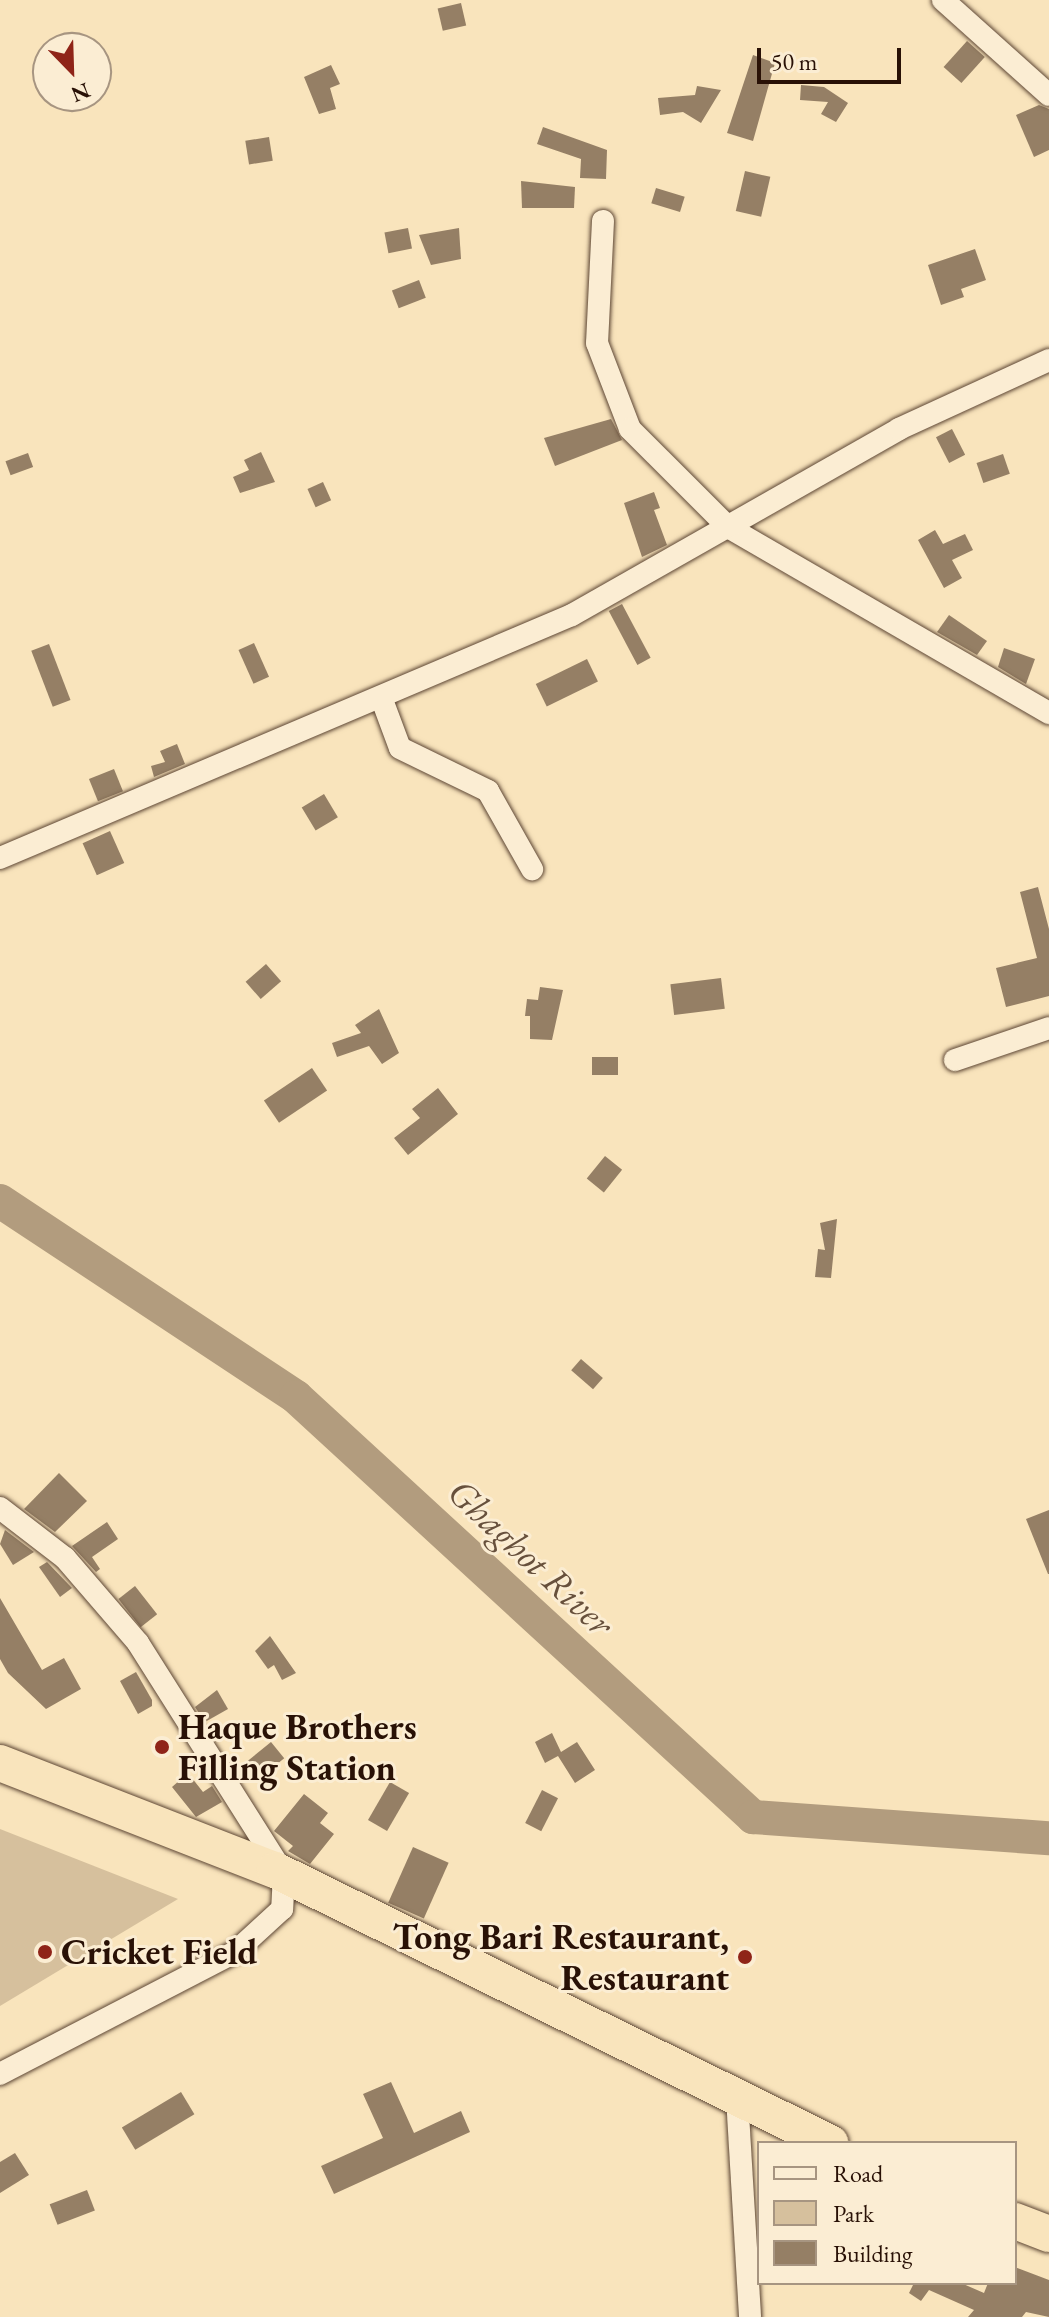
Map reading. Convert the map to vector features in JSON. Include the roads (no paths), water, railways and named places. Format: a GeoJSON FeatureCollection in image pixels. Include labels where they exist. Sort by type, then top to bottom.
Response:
{"type":"FeatureCollection","features":[{"type":"Feature","properties":{"kind":"highway"},"geometry":{"type":"LineString","coordinates":[[0,1763],[284,1874],[826,2141]]}},
{"type":"Feature","properties":{"kind":"highway"},"geometry":{"type":"LineString","coordinates":[[1017,2222],[1049,2234]]}},
{"type":"Feature","properties":{"kind":"street"},"geometry":{"type":"LineString","coordinates":[[943,0],[1049,95]]}},
{"type":"Feature","properties":{"kind":"street"},"geometry":{"type":"LineString","coordinates":[[603,221],[597,343],[630,429],[728,527],[1049,713]]}},
{"type":"Feature","properties":{"kind":"street"},"geometry":{"type":"LineString","coordinates":[[0,858],[572,615],[899,429],[1049,360]]}},
{"type":"Feature","properties":{"kind":"street"},"geometry":{"type":"LineString","coordinates":[[381,697],[400,748],[488,791],[532,869]]}},
{"type":"Feature","properties":{"kind":"street"},"geometry":{"type":"LineString","coordinates":[[955,1060],[1049,1028]]}},
{"type":"Feature","properties":{"kind":"street"},"geometry":{"type":"LineString","coordinates":[[0,1508],[65,1558],[138,1643],[284,1874],[282,1909],[235,1952],[0,2074]]}},
{"type":"Feature","properties":{"kind":"street"},"geometry":{"type":"LineString","coordinates":[[737,2097],[750,2317]]}},
{"type":"Feature","properties":{"kind":"waterway","name":"Ghaghot River"},"geometry":{"type":"LineString","coordinates":[[0,1201],[296,1397],[753,1817],[1049,1838]]}},
{"type":"Feature","properties":{"kind":"place","name":"Haque Brothers Filling Station"},"geometry":{"type":"Point","coordinates":[162,1747]}},
{"type":"Feature","properties":{"kind":"place","name":"Cricket Field"},"geometry":{"type":"Point","coordinates":[45,1952]}},
{"type":"Feature","properties":{"kind":"place","name":"Tong Bari Restaurant, Restaurant"},"geometry":{"type":"Point","coordinates":[745,1957]}}]}
